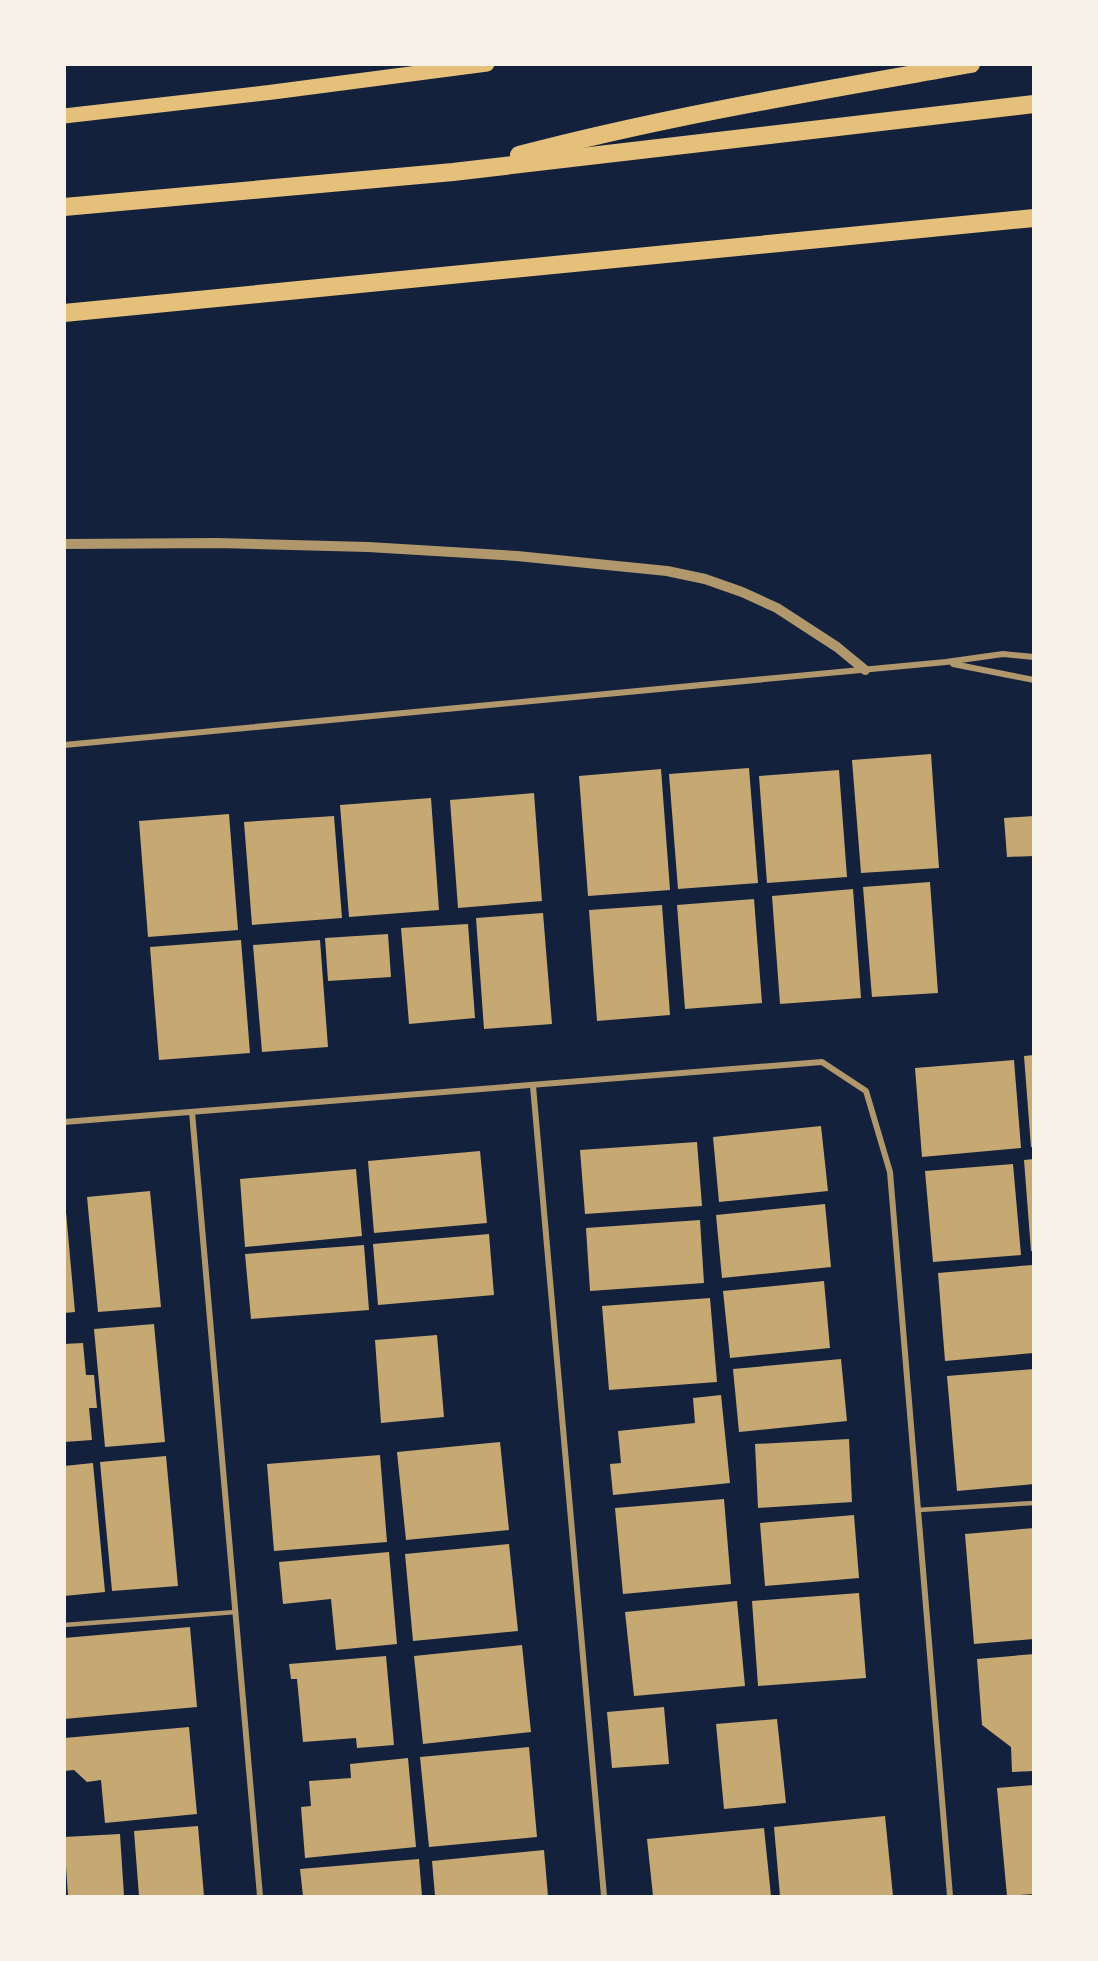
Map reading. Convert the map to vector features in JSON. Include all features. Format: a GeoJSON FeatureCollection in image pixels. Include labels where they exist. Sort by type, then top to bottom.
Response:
{"type":"FeatureCollection","features":[{"type":"Feature","properties":{"kind":"highway"},"geometry":{"type":"LineString","coordinates":[[453,172],[553,146],[665,121],[971,64]]}},
{"type":"Feature","properties":{"kind":"highway"},"geometry":{"type":"LineString","coordinates":[[64,207],[453,172],[1034,104]]}},
{"type":"Feature","properties":{"kind":"highway"},"geometry":{"type":"LineString","coordinates":[[64,313],[1034,218]]}},
{"type":"Feature","properties":{"kind":"main road"},"geometry":{"type":"LineString","coordinates":[[64,116],[487,64]]}},
{"type":"Feature","properties":{"kind":"street"},"geometry":{"type":"LineString","coordinates":[[64,544],[218,543],[368,547],[517,556],[667,571],[705,579],[777,608],[830,642],[865,670]]}},
{"type":"Feature","properties":{"kind":"street"},"geometry":{"type":"LineString","coordinates":[[64,745],[865,670],[1003,654],[1034,657]]}},
{"type":"Feature","properties":{"kind":"street"},"geometry":{"type":"LineString","coordinates":[[946,662],[1034,680]]}},
{"type":"Feature","properties":{"kind":"street"},"geometry":{"type":"LineString","coordinates":[[64,1122],[822,1062],[867,1091],[890,1172],[950,1896]]}},
{"type":"Feature","properties":{"kind":"street"},"geometry":{"type":"LineString","coordinates":[[533,1086],[604,1896]]}},
{"type":"Feature","properties":{"kind":"street"},"geometry":{"type":"LineString","coordinates":[[192,1112],[260,1896]]}},
{"type":"Feature","properties":{"kind":"lane"},"geometry":{"type":"LineString","coordinates":[[918,1510],[1034,1503]]}},
{"type":"Feature","properties":{"kind":"lane"},"geometry":{"type":"LineString","coordinates":[[64,1625],[236,1612]]}},
{"type":"Feature","properties":{"kind":"building"},"geometry":{"type":"Polygon","coordinates":[[[931,754],[939,868],[861,873],[852,760],[931,754]]]}},
{"type":"Feature","properties":{"kind":"building"},"geometry":{"type":"Polygon","coordinates":[[[749,768],[758,883],[678,889],[669,774],[749,768]]]}},
{"type":"Feature","properties":{"kind":"building"},"geometry":{"type":"Polygon","coordinates":[[[661,769],[670,890],[588,896],[579,776],[661,769]]]}},
{"type":"Feature","properties":{"kind":"building"},"geometry":{"type":"Polygon","coordinates":[[[839,770],[847,877],[767,883],[759,776],[839,770]]]}},
{"type":"Feature","properties":{"kind":"building"},"geometry":{"type":"Polygon","coordinates":[[[534,793],[542,901],[458,908],[450,800],[534,793]]]}},
{"type":"Feature","properties":{"kind":"building"},"geometry":{"type":"Polygon","coordinates":[[[431,798],[439,910],[349,917],[340,805],[431,798]]]}},
{"type":"Feature","properties":{"kind":"building"},"geometry":{"type":"Polygon","coordinates":[[[229,814],[238,930],[148,937],[139,821],[229,814]]]}},
{"type":"Feature","properties":{"kind":"building"},"geometry":{"type":"Polygon","coordinates":[[[334,816],[342,918],[252,925],[244,822],[334,816]]]}},
{"type":"Feature","properties":{"kind":"building"},"geometry":{"type":"Polygon","coordinates":[[[1034,816],[1034,856],[1007,857],[1004,818],[1034,816]]]}},
{"type":"Feature","properties":{"kind":"building"},"geometry":{"type":"Polygon","coordinates":[[[930,882],[938,993],[872,997],[863,887],[930,882]]]}},
{"type":"Feature","properties":{"kind":"building"},"geometry":{"type":"Polygon","coordinates":[[[853,889],[861,998],[780,1004],[772,896],[853,889]]]}},
{"type":"Feature","properties":{"kind":"building"},"geometry":{"type":"Polygon","coordinates":[[[754,899],[762,1003],[685,1009],[677,905],[754,899]]]}},
{"type":"Feature","properties":{"kind":"building"},"geometry":{"type":"Polygon","coordinates":[[[662,905],[670,1015],[597,1021],[589,910],[662,905]]]}},
{"type":"Feature","properties":{"kind":"building"},"geometry":{"type":"Polygon","coordinates":[[[543,913],[552,1024],[484,1029],[476,918],[543,913]]]}},
{"type":"Feature","properties":{"kind":"building"},"geometry":{"type":"Polygon","coordinates":[[[468,924],[475,1018],[409,1024],[401,928],[468,924]]]}},
{"type":"Feature","properties":{"kind":"building"},"geometry":{"type":"Polygon","coordinates":[[[388,934],[391,977],[328,981],[325,938],[388,934]]]}},
{"type":"Feature","properties":{"kind":"building"},"geometry":{"type":"Polygon","coordinates":[[[241,940],[250,1053],[159,1060],[150,947],[241,940]]]}},
{"type":"Feature","properties":{"kind":"building"},"geometry":{"type":"Polygon","coordinates":[[[320,940],[328,1047],[262,1052],[253,945],[320,940]]]}},
{"type":"Feature","properties":{"kind":"building"},"geometry":{"type":"Polygon","coordinates":[[[1034,1055],[1034,1147],[1031,1147],[1024,1056],[1034,1055]]]}},
{"type":"Feature","properties":{"kind":"building"},"geometry":{"type":"Polygon","coordinates":[[[1014,1060],[1021,1148],[922,1157],[915,1068],[1014,1060]]]}},
{"type":"Feature","properties":{"kind":"building"},"geometry":{"type":"Polygon","coordinates":[[[821,1126],[828,1191],[719,1202],[713,1137],[821,1126]]]}},
{"type":"Feature","properties":{"kind":"building"},"geometry":{"type":"Polygon","coordinates":[[[697,1142],[702,1206],[585,1214],[580,1150],[697,1142]]]}},
{"type":"Feature","properties":{"kind":"building"},"geometry":{"type":"Polygon","coordinates":[[[480,1151],[487,1223],[374,1233],[368,1161],[480,1151]]]}},
{"type":"Feature","properties":{"kind":"building"},"geometry":{"type":"Polygon","coordinates":[[[1034,1159],[1034,1251],[1031,1251],[1024,1160],[1034,1159]]]}},
{"type":"Feature","properties":{"kind":"building"},"geometry":{"type":"Polygon","coordinates":[[[1013,1164],[1021,1255],[933,1262],[925,1171],[1013,1164]]]}},
{"type":"Feature","properties":{"kind":"building"},"geometry":{"type":"Polygon","coordinates":[[[356,1169],[362,1236],[245,1247],[240,1179],[356,1169]]]}},
{"type":"Feature","properties":{"kind":"building"},"geometry":{"type":"Polygon","coordinates":[[[150,1191],[161,1307],[98,1312],[87,1197],[150,1191]]]}},
{"type":"Feature","properties":{"kind":"building"},"geometry":{"type":"Polygon","coordinates":[[[825,1204],[831,1267],[722,1278],[716,1215],[825,1204]]]}},
{"type":"Feature","properties":{"kind":"building"},"geometry":{"type":"Polygon","coordinates":[[[64,1212],[66,1212],[75,1312],[64,1313],[64,1212]]]}},
{"type":"Feature","properties":{"kind":"building"},"geometry":{"type":"Polygon","coordinates":[[[700,1220],[704,1283],[590,1291],[586,1228],[700,1220]]]}},
{"type":"Feature","properties":{"kind":"building"},"geometry":{"type":"Polygon","coordinates":[[[489,1234],[494,1295],[378,1305],[373,1244],[489,1234]]]}},
{"type":"Feature","properties":{"kind":"building"},"geometry":{"type":"Polygon","coordinates":[[[364,1245],[369,1310],[251,1319],[245,1254],[364,1245]]]}},
{"type":"Feature","properties":{"kind":"building"},"geometry":{"type":"Polygon","coordinates":[[[1032,1265],[1034,1353],[945,1361],[938,1273],[1032,1265]]]}},
{"type":"Feature","properties":{"kind":"building"},"geometry":{"type":"Polygon","coordinates":[[[824,1281],[830,1348],[730,1358],[723,1291],[824,1281]]]}},
{"type":"Feature","properties":{"kind":"building"},"geometry":{"type":"Polygon","coordinates":[[[710,1298],[717,1382],[609,1390],[602,1306],[710,1298]]]}},
{"type":"Feature","properties":{"kind":"building"},"geometry":{"type":"Polygon","coordinates":[[[154,1324],[165,1442],[105,1447],[94,1329],[154,1324]]]}},
{"type":"Feature","properties":{"kind":"building"},"geometry":{"type":"Polygon","coordinates":[[[437,1335],[444,1417],[381,1423],[375,1340],[437,1335]]]}},
{"type":"Feature","properties":{"kind":"building"},"geometry":{"type":"Polygon","coordinates":[[[83,1343],[86,1375],[94,1375],[97,1408],[89,1408],[92,1440],[64,1442],[64,1344],[83,1343]]]}},
{"type":"Feature","properties":{"kind":"building"},"geometry":{"type":"Polygon","coordinates":[[[841,1359],[847,1421],[739,1432],[733,1369],[841,1359]]]}},
{"type":"Feature","properties":{"kind":"building"},"geometry":{"type":"Polygon","coordinates":[[[1034,1369],[1034,1484],[957,1491],[947,1376],[1034,1369]]]}},
{"type":"Feature","properties":{"kind":"building"},"geometry":{"type":"Polygon","coordinates":[[[721,1395],[730,1483],[613,1495],[610,1464],[621,1463],[618,1431],[695,1423],[693,1398],[721,1395]]]}},
{"type":"Feature","properties":{"kind":"building"},"geometry":{"type":"Polygon","coordinates":[[[849,1439],[852,1502],[758,1508],[755,1444],[849,1439]]]}},
{"type":"Feature","properties":{"kind":"building"},"geometry":{"type":"Polygon","coordinates":[[[500,1442],[509,1530],[406,1540],[397,1452],[500,1442]]]}},
{"type":"Feature","properties":{"kind":"building"},"geometry":{"type":"Polygon","coordinates":[[[380,1455],[387,1542],[274,1551],[267,1464],[380,1455]]]}},
{"type":"Feature","properties":{"kind":"building"},"geometry":{"type":"Polygon","coordinates":[[[166,1456],[178,1586],[112,1591],[100,1462],[166,1456]]]}},
{"type":"Feature","properties":{"kind":"building"},"geometry":{"type":"Polygon","coordinates":[[[93,1463],[105,1592],[64,1596],[64,1466],[93,1463]]]}},
{"type":"Feature","properties":{"kind":"building"},"geometry":{"type":"Polygon","coordinates":[[[724,1499],[731,1584],[623,1594],[615,1508],[724,1499]]]}},
{"type":"Feature","properties":{"kind":"building"},"geometry":{"type":"Polygon","coordinates":[[[854,1515],[859,1578],[765,1586],[760,1523],[854,1515]]]}},
{"type":"Feature","properties":{"kind":"building"},"geometry":{"type":"Polygon","coordinates":[[[1034,1528],[1034,1639],[974,1644],[965,1534],[1034,1528]]]}},
{"type":"Feature","properties":{"kind":"building"},"geometry":{"type":"Polygon","coordinates":[[[509,1544],[518,1631],[413,1641],[405,1554],[509,1544]]]}},
{"type":"Feature","properties":{"kind":"building"},"geometry":{"type":"Polygon","coordinates":[[[389,1552],[397,1644],[336,1650],[331,1599],[283,1604],[279,1562],[389,1552]]]}},
{"type":"Feature","properties":{"kind":"building"},"geometry":{"type":"Polygon","coordinates":[[[859,1593],[866,1678],[758,1686],[752,1601],[859,1593]]]}},
{"type":"Feature","properties":{"kind":"building"},"geometry":{"type":"Polygon","coordinates":[[[737,1601],[745,1686],[634,1696],[625,1612],[737,1601]]]}},
{"type":"Feature","properties":{"kind":"building"},"geometry":{"type":"Polygon","coordinates":[[[190,1627],[197,1707],[64,1719],[64,1638],[190,1627]]]}},
{"type":"Feature","properties":{"kind":"building"},"geometry":{"type":"Polygon","coordinates":[[[522,1645],[531,1732],[423,1744],[414,1656],[522,1645]]]}},
{"type":"Feature","properties":{"kind":"building"},"geometry":{"type":"Polygon","coordinates":[[[1034,1654],[1034,1771],[1012,1772],[1011,1747],[982,1725],[977,1659],[1034,1654]]]}},
{"type":"Feature","properties":{"kind":"building"},"geometry":{"type":"Polygon","coordinates":[[[386,1656],[394,1745],[357,1748],[356,1738],[303,1742],[297,1679],[291,1679],[289,1664],[386,1656]]]}},
{"type":"Feature","properties":{"kind":"building"},"geometry":{"type":"Polygon","coordinates":[[[664,1707],[669,1764],[612,1768],[607,1712],[664,1707]]]}},
{"type":"Feature","properties":{"kind":"building"},"geometry":{"type":"Polygon","coordinates":[[[777,1719],[786,1803],[724,1809],[716,1724],[777,1719]]]}},
{"type":"Feature","properties":{"kind":"building"},"geometry":{"type":"Polygon","coordinates":[[[189,1727],[197,1814],[105,1823],[101,1780],[87,1782],[74,1770],[64,1771],[64,1738],[189,1727]]]}},
{"type":"Feature","properties":{"kind":"building"},"geometry":{"type":"Polygon","coordinates":[[[529,1747],[537,1837],[429,1847],[420,1757],[529,1747]]]}},
{"type":"Feature","properties":{"kind":"building"},"geometry":{"type":"Polygon","coordinates":[[[408,1758],[416,1847],[305,1858],[301,1807],[311,1806],[309,1781],[351,1778],[350,1764],[408,1758]]]}},
{"type":"Feature","properties":{"kind":"building"},"geometry":{"type":"Polygon","coordinates":[[[1034,1785],[1034,1894],[1007,1896],[997,1788],[1034,1785]]]}},
{"type":"Feature","properties":{"kind":"building"},"geometry":{"type":"Polygon","coordinates":[[[885,1816],[893,1896],[780,1896],[774,1827],[885,1816]]]}},
{"type":"Feature","properties":{"kind":"building"},"geometry":{"type":"Polygon","coordinates":[[[198,1826],[204,1896],[139,1896],[134,1831],[198,1826]]]}},
{"type":"Feature","properties":{"kind":"building"},"geometry":{"type":"Polygon","coordinates":[[[764,1828],[771,1896],[653,1896],[647,1839],[764,1828]]]}},
{"type":"Feature","properties":{"kind":"building"},"geometry":{"type":"Polygon","coordinates":[[[120,1834],[124,1896],[68,1896],[64,1837],[120,1834]]]}},
{"type":"Feature","properties":{"kind":"building"},"geometry":{"type":"Polygon","coordinates":[[[544,1850],[548,1896],[435,1896],[432,1861],[544,1850]]]}},
{"type":"Feature","properties":{"kind":"building"},"geometry":{"type":"Polygon","coordinates":[[[419,1859],[422,1896],[303,1896],[300,1869],[419,1859]]]}}]}
